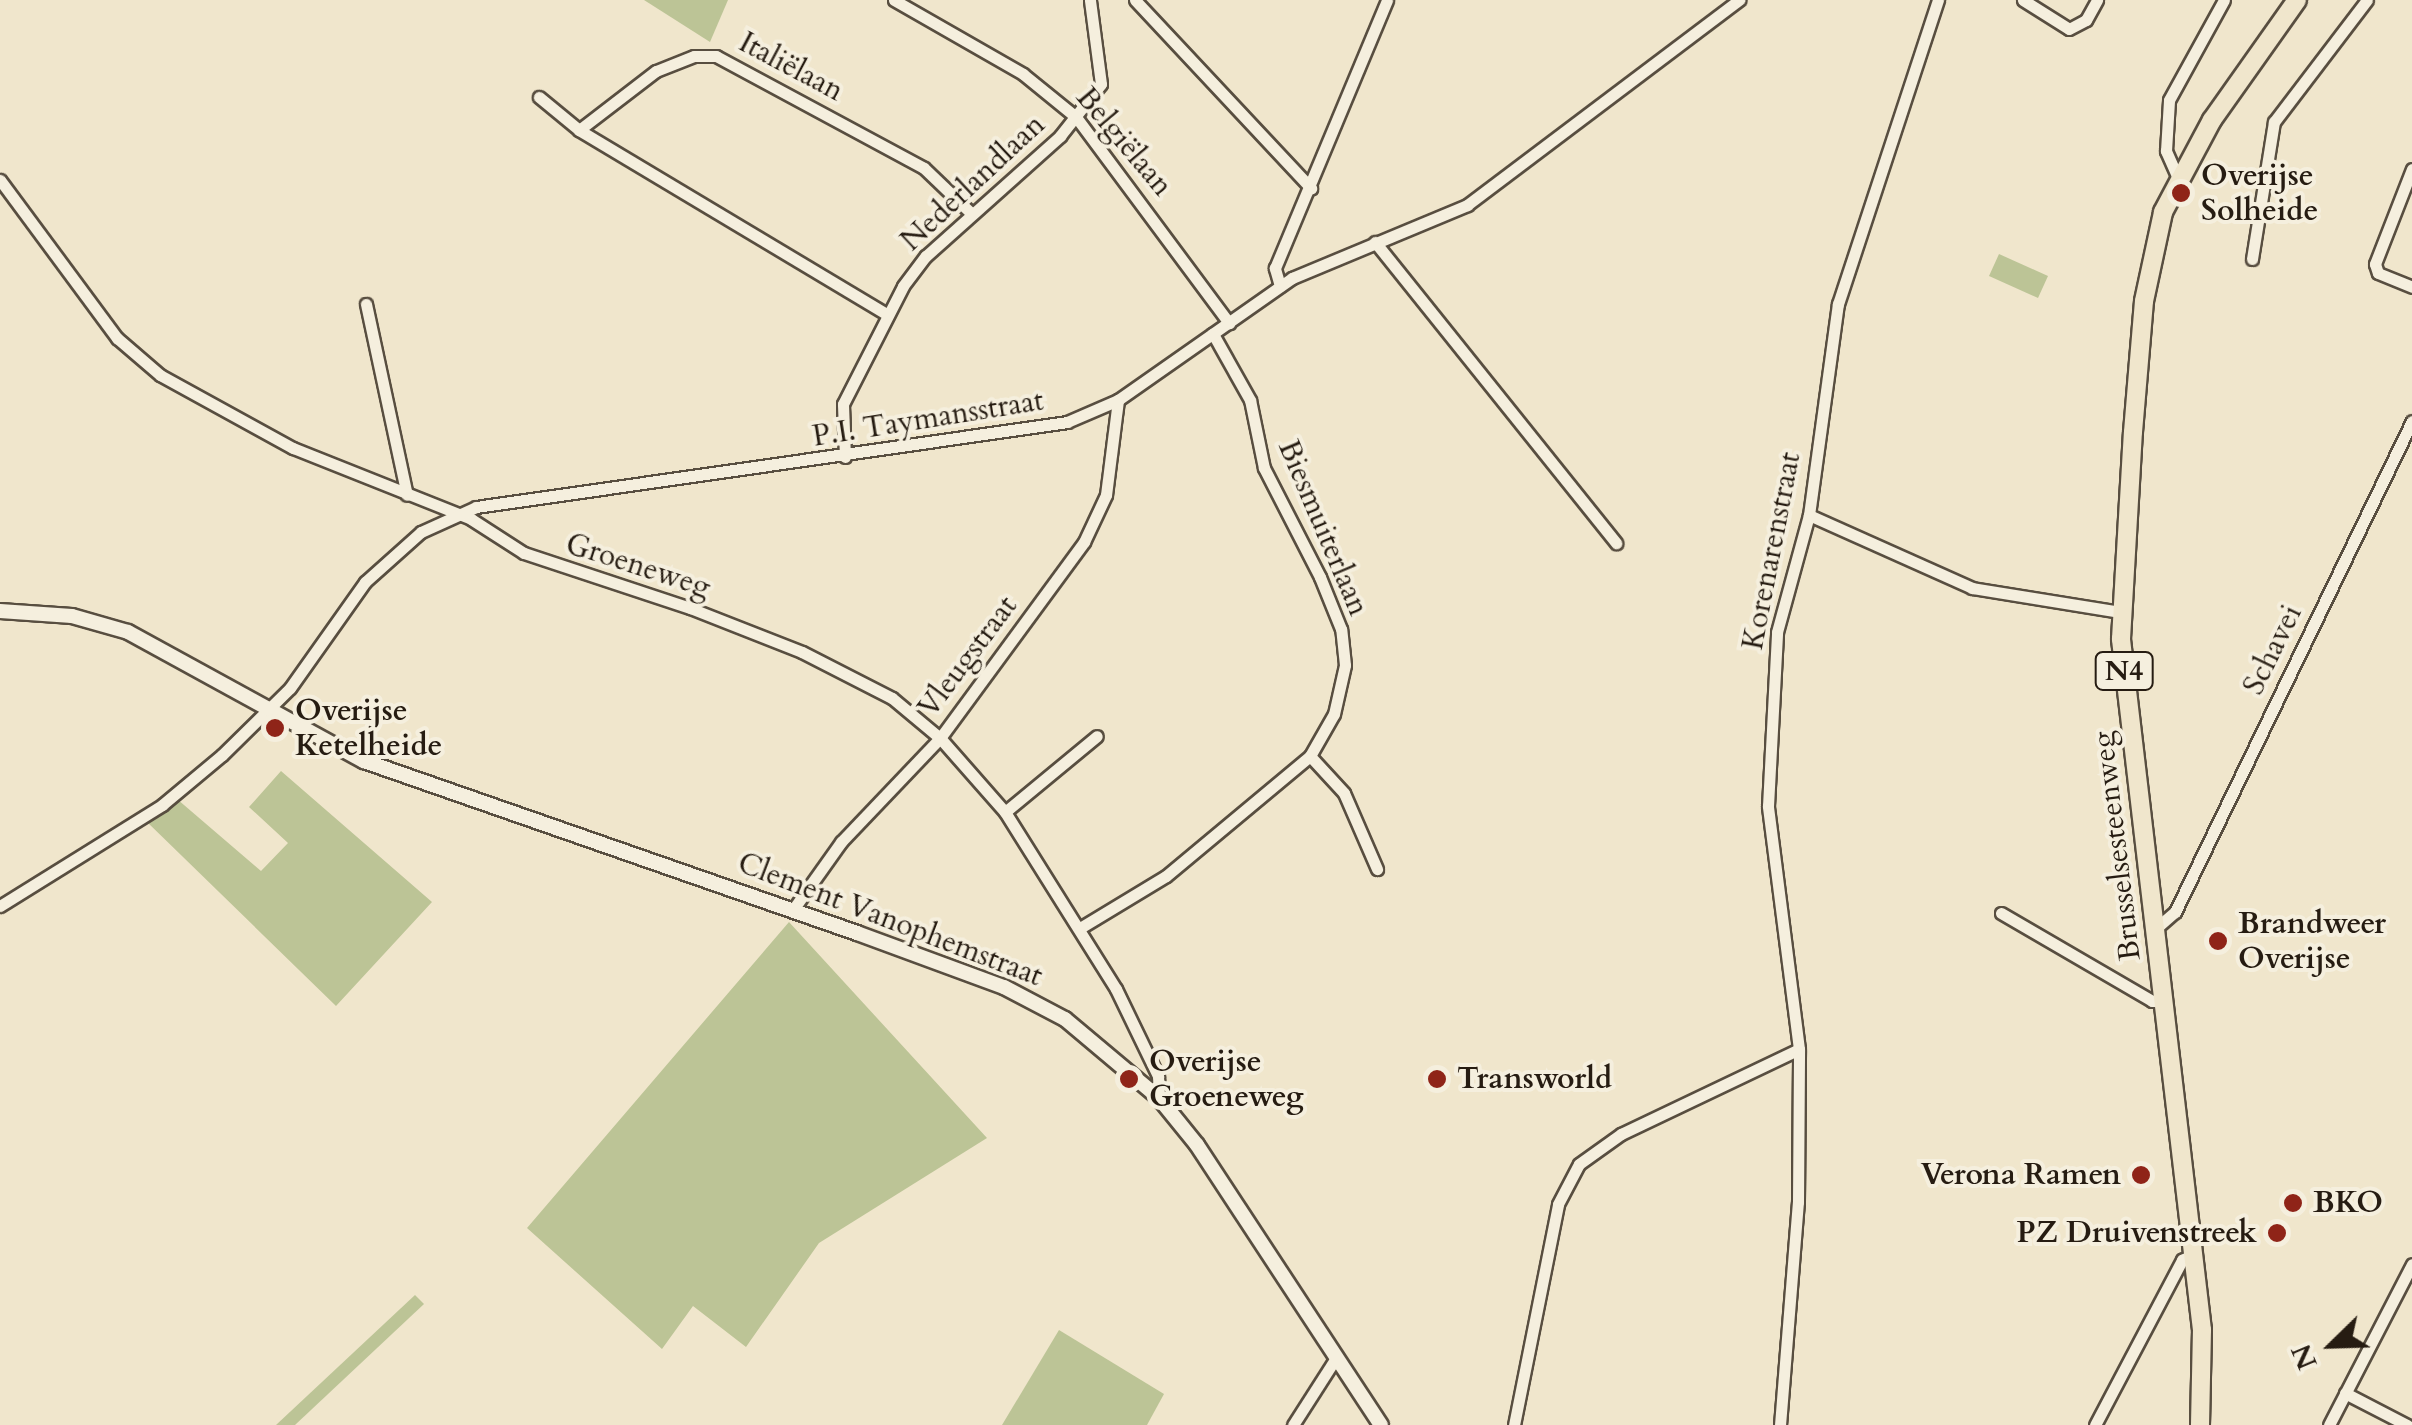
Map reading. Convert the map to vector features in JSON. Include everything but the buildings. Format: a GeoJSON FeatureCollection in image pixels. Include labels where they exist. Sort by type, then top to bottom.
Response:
{"type":"FeatureCollection","features":[{"type":"Feature","properties":{"kind":"main road","name":"Brusselsesteenweg"},"geometry":{"type":"LineString","coordinates":[[2200,1425],[2203,1333],[2154,930],[2121,612],[2144,301],[2155,240],[2178,178],[2297,0]]}},
{"type":"Feature","properties":{"kind":"street","name":"Belgiëlaan"},"geometry":{"type":"LineString","coordinates":[[894,0],[1023,74],[1076,117],[1229,323]]}},
{"type":"Feature","properties":{"kind":"street","name":"Nederlandlaan"},"geometry":{"type":"LineString","coordinates":[[845,458],[839,415],[887,314],[926,256],[1076,117],[1101,84],[1104,69],[1090,0]]}},
{"type":"Feature","properties":{"kind":"street"},"geometry":{"type":"LineString","coordinates":[[1135,0],[1311,188]]}},
{"type":"Feature","properties":{"kind":"street"},"geometry":{"type":"LineString","coordinates":[[1280,286],[1274,268],[1311,188],[1387,0]]}},
{"type":"Feature","properties":{"kind":"street","name":"P.I. Taymansstraat"},"geometry":{"type":"LineString","coordinates":[[0,906],[162,805],[269,708],[375,572],[421,532],[454,515],[1040,430],[1118,400],[1280,286],[1374,242],[1434,221],[1493,188],[1738,0]]}},
{"type":"Feature","properties":{"kind":"street","name":"Korenarenstraat"},"geometry":{"type":"LineString","coordinates":[[1780,1425],[1798,1202],[1799,1049],[1772,860],[1768,742],[1778,632],[1810,514],[1838,304],[1938,0]]}},
{"type":"Feature","properties":{"kind":"street"},"geometry":{"type":"LineString","coordinates":[[2022,0],[2069,28],[2086,20],[2097,0]]}},
{"type":"Feature","properties":{"kind":"street"},"geometry":{"type":"LineString","coordinates":[[2178,178],[2166,152],[2169,100],[2224,0]]}},
{"type":"Feature","properties":{"kind":"street"},"geometry":{"type":"LineString","coordinates":[[2252,260],[2274,122],[2367,0]]}},
{"type":"Feature","properties":{"kind":"street","name":"Italiëlaan"},"geometry":{"type":"LineString","coordinates":[[579,130],[656,71],[694,56],[716,56],[924,168],[972,214]]}},
{"type":"Feature","properties":{"kind":"street"},"geometry":{"type":"LineString","coordinates":[[540,97],[579,130],[887,314]]}},
{"type":"Feature","properties":{"kind":"street"},"geometry":{"type":"LineString","coordinates":[[2412,169],[2374,264],[2378,272],[2412,288]]}},
{"type":"Feature","properties":{"kind":"street","name":"Groeneweg"},"geometry":{"type":"LineString","coordinates":[[0,180],[140,362],[293,448],[454,515],[538,559],[608,578],[802,652],[892,698],[940,738],[1005,812],[1080,928],[1158,1076],[1159,1098]]}},
{"type":"Feature","properties":{"kind":"street"},"geometry":{"type":"LineString","coordinates":[[1374,242],[1616,542]]}},
{"type":"Feature","properties":{"kind":"street"},"geometry":{"type":"LineString","coordinates":[[366,304],[406,495]]}},
{"type":"Feature","properties":{"kind":"street","name":"Biesmuiterlaan"},"geometry":{"type":"LineString","coordinates":[[1080,928],[1166,876],[1310,756],[1334,714],[1346,665],[1341,629],[1264,468],[1250,400],[1212,334]]}},
{"type":"Feature","properties":{"kind":"street","name":"Vleugstraat"},"geometry":{"type":"LineString","coordinates":[[792,911],[841,842],[940,738],[1084,542],[1106,495],[1118,400]]}},
{"type":"Feature","properties":{"kind":"street","name":"Schavei"},"geometry":{"type":"LineString","coordinates":[[2154,930],[2179,901],[2412,421]]}},
{"type":"Feature","properties":{"kind":"street"},"geometry":{"type":"LineString","coordinates":[[1810,514],[1972,588],[2121,612]]}},
{"type":"Feature","properties":{"kind":"street","name":"Clement Vanophemstraat"},"geometry":{"type":"LineString","coordinates":[[0,610],[72,616],[128,632],[377,766],[1004,987],[1065,1019],[1159,1098],[1237,1205],[1334,1360],[1381,1425]]}},
{"type":"Feature","properties":{"kind":"street"},"geometry":{"type":"LineString","coordinates":[[1005,812],[1098,736]]}},
{"type":"Feature","properties":{"kind":"street"},"geometry":{"type":"LineString","coordinates":[[1310,756],[1344,793],[1377,869]]}},
{"type":"Feature","properties":{"kind":"street"},"geometry":{"type":"LineString","coordinates":[[2152,908],[2179,901]]}},
{"type":"Feature","properties":{"kind":"street"},"geometry":{"type":"LineString","coordinates":[[2001,913],[2163,1001]]}},
{"type":"Feature","properties":{"kind":"street"},"geometry":{"type":"LineString","coordinates":[[1514,1425],[1558,1204],[1568,1180],[1591,1154],[1633,1130],[1799,1049]]}},
{"type":"Feature","properties":{"kind":"street"},"geometry":{"type":"LineString","coordinates":[[2095,1425],[2182,1260],[2194,1254]]}},
{"type":"Feature","properties":{"kind":"street"},"geometry":{"type":"LineString","coordinates":[[2329,1425],[2412,1264]]}},
{"type":"Feature","properties":{"kind":"street"},"geometry":{"type":"LineString","coordinates":[[1293,1425],[1334,1360]]}},
{"type":"Feature","properties":{"kind":"street"},"geometry":{"type":"LineString","coordinates":[[2345,1393],[2407,1425]]}},
{"type":"Feature","properties":{"kind":"green space"},"geometry":{"type":"Polygon","coordinates":[[[644,0],[728,0],[710,42],[644,0]]]}},
{"type":"Feature","properties":{"kind":"green space"},"geometry":{"type":"Polygon","coordinates":[[[1999,254],[2048,276],[2038,298],[1989,276],[1999,254]]]}},
{"type":"Feature","properties":{"kind":"green space"},"geometry":{"type":"Polygon","coordinates":[[[281,771],[432,902],[336,1006],[146,821],[177,799],[261,871],[288,843],[249,807],[281,771]]]}},
{"type":"Feature","properties":{"kind":"green space"},"geometry":{"type":"Polygon","coordinates":[[[789,922],[987,1138],[819,1243],[746,1347],[693,1306],[662,1349],[527,1228],[789,922]]]}},
{"type":"Feature","properties":{"kind":"green space"},"geometry":{"type":"Polygon","coordinates":[[[415,1295],[424,1304],[295,1425],[276,1425],[415,1295]]]}},
{"type":"Feature","properties":{"kind":"green space"},"geometry":{"type":"Polygon","coordinates":[[[1059,1330],[1164,1394],[1147,1425],[1002,1425],[1059,1330]]]}},
{"type":"Feature","properties":{"kind":"place","name":"Overijse Solheide"},"geometry":{"type":"Point","coordinates":[2181,193]}},
{"type":"Feature","properties":{"kind":"place","name":"Overijse Ketelheide"},"geometry":{"type":"Point","coordinates":[275,728]}},
{"type":"Feature","properties":{"kind":"place","name":"Brandweer Overijse"},"geometry":{"type":"Point","coordinates":[2218,941]}},
{"type":"Feature","properties":{"kind":"place","name":"Overijse Groeneweg"},"geometry":{"type":"Point","coordinates":[1129,1079]}},
{"type":"Feature","properties":{"kind":"place","name":"Transworld"},"geometry":{"type":"Point","coordinates":[1437,1079]}},
{"type":"Feature","properties":{"kind":"place","name":"Verona Ramen"},"geometry":{"type":"Point","coordinates":[2141,1175]}},
{"type":"Feature","properties":{"kind":"place","name":"BKO"},"geometry":{"type":"Point","coordinates":[2293,1203]}},
{"type":"Feature","properties":{"kind":"place","name":"PZ Druivenstreek"},"geometry":{"type":"Point","coordinates":[2277,1233]}}]}
